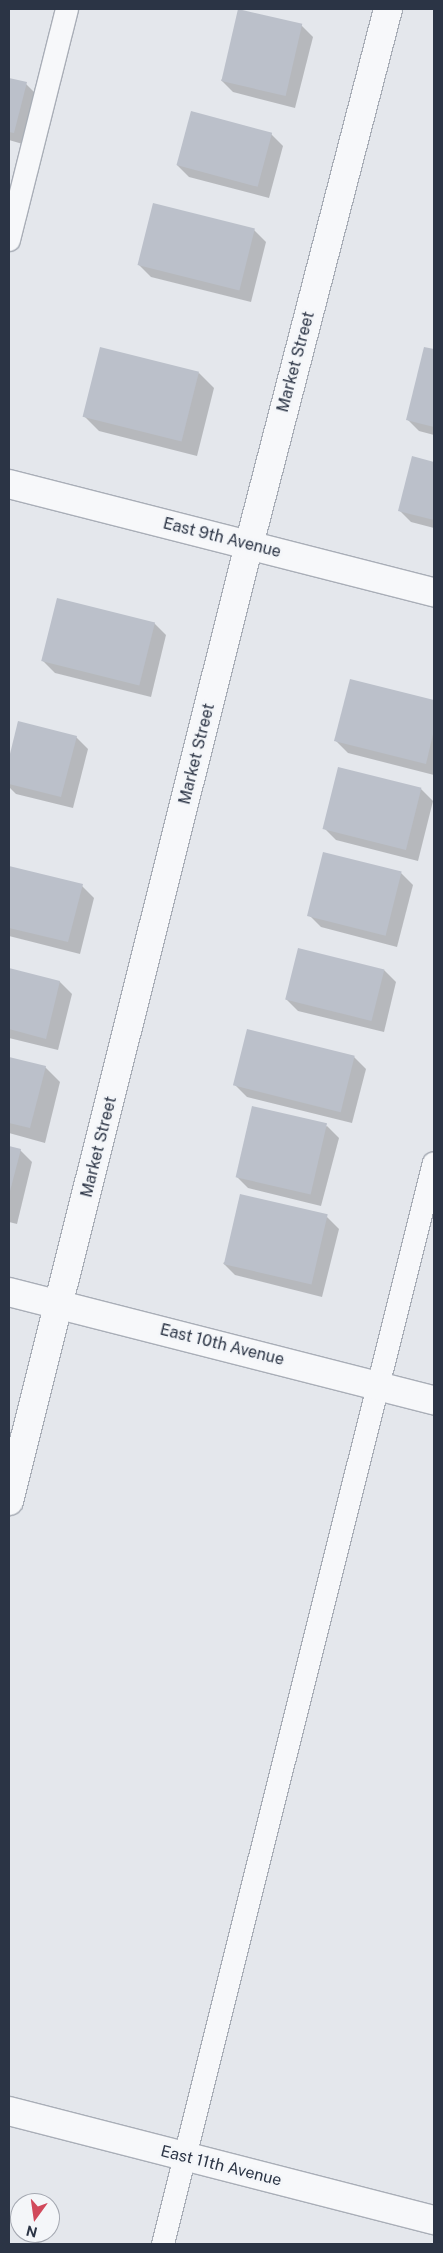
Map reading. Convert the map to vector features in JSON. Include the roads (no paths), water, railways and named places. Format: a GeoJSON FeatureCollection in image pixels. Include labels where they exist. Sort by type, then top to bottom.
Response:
{"type":"FeatureCollection","features":[{"type":"Feature","properties":{"kind":"street","name":"Market Street"},"geometry":{"type":"LineString","coordinates":[[9,1501],[60,1304],[249,544],[388,9]]}},
{"type":"Feature","properties":{"kind":"street","name":"East 9th Avenue"},"geometry":{"type":"LineString","coordinates":[[9,484],[434,592]]}},
{"type":"Feature","properties":{"kind":"street","name":"East 10th Avenue"},"geometry":{"type":"LineString","coordinates":[[9,1292],[434,1400]]}},
{"type":"Feature","properties":{"kind":"street","name":"East 11th Avenue"},"geometry":{"type":"LineString","coordinates":[[9,2111],[434,2220]]}},
{"type":"Feature","properties":{"kind":"lane"},"geometry":{"type":"LineString","coordinates":[[9,240],[67,9]]}},
{"type":"Feature","properties":{"kind":"lane"},"geometry":{"type":"LineString","coordinates":[[163,2244],[380,1386],[434,1163]]}}]}
